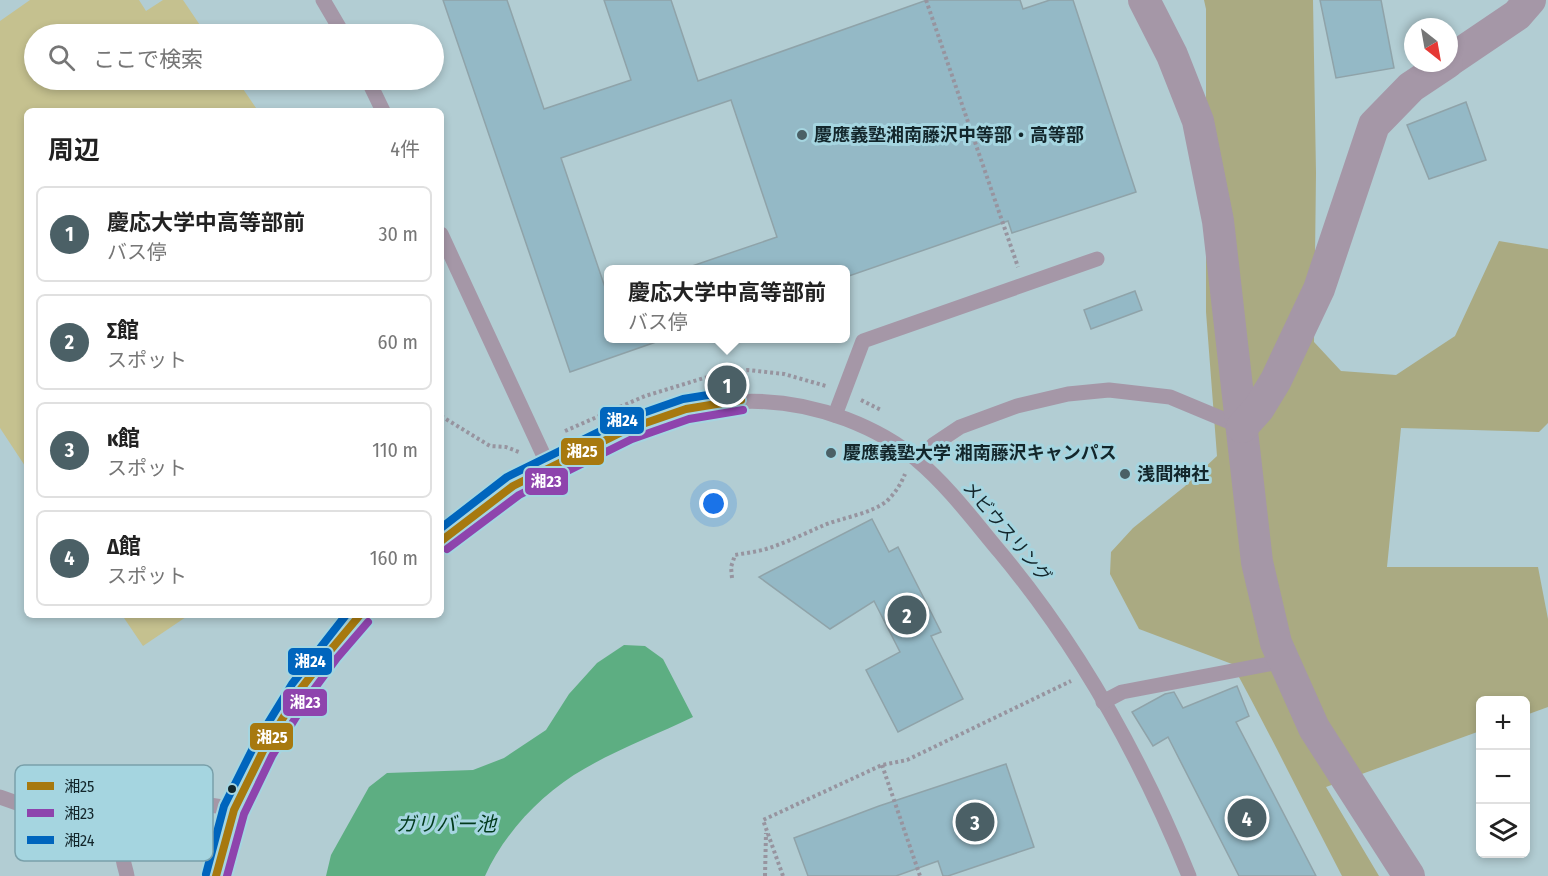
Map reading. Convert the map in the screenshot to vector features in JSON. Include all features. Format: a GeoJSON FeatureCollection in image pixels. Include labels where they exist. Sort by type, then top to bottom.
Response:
{"type":"FeatureCollection","features":[{"type":"Feature","properties":{"kind":"street"},"geometry":{"type":"LineString","coordinates":[[1144,0],[1172,55],[1198,121],[1218,221],[1257,562],[1276,644],[1314,728],[1409,876]]}},
{"type":"Feature","properties":{"kind":"street"},"geometry":{"type":"LineString","coordinates":[[1458,55],[1517,15],[1530,0]]}},
{"type":"Feature","properties":{"kind":"street"},"geometry":{"type":"LineString","coordinates":[[1242,427],[1259,408],[1276,380],[1319,289],[1374,125],[1411,87],[1433,72]]}},
{"type":"Feature","properties":{"kind":"lane"},"geometry":{"type":"LineString","coordinates":[[323,0],[337,24]]}},
{"type":"Feature","properties":{"kind":"lane"},"geometry":{"type":"LineString","coordinates":[[373,90],[382,108]]}},
{"type":"Feature","properties":{"kind":"lane"},"geometry":{"type":"LineString","coordinates":[[444,240],[549,467]]}},
{"type":"Feature","properties":{"kind":"lane"},"geometry":{"type":"LineString","coordinates":[[835,415],[863,341],[1097,259]]}},
{"type":"Feature","properties":{"kind":"lane"},"geometry":{"type":"LineString","coordinates":[[933,445],[960,427],[1017,406],[1068,393],[1109,390],[1170,397],[1242,427]]}},
{"type":"Feature","properties":{"kind":"lane","name":"メビウスリング"},"geometry":{"type":"LineString","coordinates":[[444,539],[513,486],[628,429],[686,409],[741,400],[783,402],[821,410],[873,429],[917,460],[949,492],[1023,580],[1057,627],[1104,702],[1146,777],[1189,876]]}},
{"type":"Feature","properties":{"kind":"lane"},"geometry":{"type":"LineString","coordinates":[[216,876],[234,809],[258,760],[313,669],[357,618]]}},
{"type":"Feature","properties":{"kind":"lane"},"geometry":{"type":"LineString","coordinates":[[1104,702],[1122,692],[1269,664],[1284,659]]}},
{"type":"Feature","properties":{"kind":"lane"},"geometry":{"type":"LineString","coordinates":[[0,797],[15,802]]}},
{"type":"Feature","properties":{"kind":"lane"},"geometry":{"type":"LineString","coordinates":[[213,805],[234,809]]}},
{"type":"Feature","properties":{"kind":"lane"},"geometry":{"type":"LineString","coordinates":[[123,861],[127,876]]}},
{"type":"Feature","properties":{"kind":"path"},"geometry":{"type":"LineString","coordinates":[[926,0],[1024,284]]}},
{"type":"Feature","properties":{"kind":"path"},"geometry":{"type":"LineString","coordinates":[[565,431],[645,396],[704,378],[747,370],[784,375],[844,392],[884,411]]}},
{"type":"Feature","properties":{"kind":"path"},"geometry":{"type":"LineString","coordinates":[[444,418],[490,446],[506,447],[520,452]]}},
{"type":"Feature","properties":{"kind":"path"},"geometry":{"type":"LineString","coordinates":[[732,578],[731,567],[735,555],[767,549],[808,534],[823,525],[846,520],[885,502],[901,484],[905,473],[917,460]]}},
{"type":"Feature","properties":{"kind":"path"},"geometry":{"type":"LineString","coordinates":[[783,876],[763,820],[882,765],[907,760],[1072,680]]}},
{"type":"Feature","properties":{"kind":"path"},"geometry":{"type":"LineString","coordinates":[[882,765],[920,876]]}},
{"type":"Feature","properties":{"kind":"path"},"geometry":{"type":"LineString","coordinates":[[765,876],[766,829]]}},
{"type":"Feature","properties":{"kind":"shaded area"},"geometry":{"type":"Polygon","coordinates":[[[30,0],[139,0],[146,11],[163,0],[183,0],[199,24],[24,24],[24,90],[244,90],[256,108],[24,108],[24,464],[0,428],[0,21],[30,0]]]}},
{"type":"Feature","properties":{"kind":"shaded area"},"geometry":{"type":"Polygon","coordinates":[[[1204,0],[1313,0],[1316,173],[1314,342],[1341,371],[1396,375],[1455,336],[1499,241],[1548,249],[1548,423],[1539,432],[1401,428],[1387,567],[1538,567],[1548,619],[1548,707],[1530,714],[1530,696],[1476,696],[1476,732],[1326,787],[1379,876],[1342,876],[1232,664],[1139,629],[1110,574],[1111,552],[1133,528],[1184,487],[1217,456],[1206,312],[1206,9],[1204,0]]]}},
{"type":"Feature","properties":{"kind":"shaded area"},"geometry":{"type":"Polygon","coordinates":[[[124,618],[185,618],[143,646],[124,618]]]}},
{"type":"Feature","properties":{"kind":"water","name":"ガリバー池"},"geometry":{"type":"Polygon","coordinates":[[[624,645],[645,646],[663,659],[693,717],[624,748],[569,778],[554,789],[514,829],[485,876],[326,876],[331,855],[369,787],[387,773],[473,770],[504,758],[546,730],[569,694],[597,663],[624,645]]]}},
{"type":"Feature","properties":{"kind":"building"},"geometry":{"type":"Polygon","coordinates":[[[443,0],[507,0],[544,109],[631,80],[604,0],[671,0],[698,81],[927,0],[1020,0],[1023,9],[1050,0],[1073,0],[1136,192],[1012,233],[1008,221],[850,276],[850,265],[695,265],[777,237],[731,100],[561,158],[604,284],[604,343],[653,343],[570,372],[443,0]]]}},
{"type":"Feature","properties":{"kind":"building"},"geometry":{"type":"Polygon","coordinates":[[[1320,0],[1381,0],[1394,68],[1336,78],[1320,0]]]}},
{"type":"Feature","properties":{"kind":"building"},"geometry":{"type":"Polygon","coordinates":[[[1466,102],[1486,160],[1429,179],[1407,125],[1466,102]]]}},
{"type":"Feature","properties":{"kind":"building"},"geometry":{"type":"Polygon","coordinates":[[[1135,291],[1142,310],[1091,329],[1084,310],[1135,291]]]}},
{"type":"Feature","properties":{"kind":"building"},"geometry":{"type":"Polygon","coordinates":[[[872,519],[889,552],[898,547],[941,632],[931,636],[963,699],[898,732],[866,670],[900,652],[874,601],[830,629],[759,577],[872,519]]]}},
{"type":"Feature","properties":{"kind":"building"},"geometry":{"type":"Polygon","coordinates":[[[1237,686],[1249,716],[1236,722],[1316,876],[1239,876],[1168,737],[1153,746],[1132,712],[1165,694],[1174,692],[1183,708],[1237,686]]]}},
{"type":"Feature","properties":{"kind":"building"},"geometry":{"type":"Polygon","coordinates":[[[1006,764],[1034,847],[948,876],[943,876],[938,861],[896,876],[808,876],[794,838],[879,806],[1006,764]]]}},
{"type":"Feature","properties":{"kind":"transit line","name":"湘24"},"geometry":{"type":"LineString","coordinates":[[444,526],[507,477],[623,420],[683,399],[739,390]]}},
{"type":"Feature","properties":{"kind":"transit line","name":"湘25"},"geometry":{"type":"LineString","coordinates":[[444,539],[513,486],[628,429],[686,409],[741,400]]}},
{"type":"Feature","properties":{"kind":"transit line","name":"湘23"},"geometry":{"type":"LineString","coordinates":[[447,549],[519,495],[632,439],[689,419],[743,410]]}},
{"type":"Feature","properties":{"kind":"transit line","name":"湘24"},"geometry":{"type":"LineString","coordinates":[[213,848],[224,806],[254,746],[292,684],[344,618]]}},
{"type":"Feature","properties":{"kind":"transit line","name":"湘25"},"geometry":{"type":"LineString","coordinates":[[216,876],[234,810],[263,751],[300,690],[357,618]]}},
{"type":"Feature","properties":{"kind":"transit line","name":"湘23"},"geometry":{"type":"LineString","coordinates":[[227,876],[244,814],[272,756],[309,696],[368,622]]}},
{"type":"Feature","properties":{"kind":"transit line","name":"湘24"},"geometry":{"type":"LineString","coordinates":[[206,874],[209,861]]}},
{"type":"Feature","properties":{"kind":"place","name":"慶應義塾湘南藤沢中等部・高等部"},"geometry":{"type":"Point","coordinates":[802,135]}},
{"type":"Feature","properties":{"kind":"place","name":"慶応大学中高等部前"},"geometry":{"type":"Point","coordinates":[727,385]}},
{"type":"Feature","properties":{"kind":"place","name":"慶應義塾大学 湘南藤沢キャンパス"},"geometry":{"type":"Point","coordinates":[831,453]}},
{"type":"Feature","properties":{"kind":"place","name":"浅間神社"},"geometry":{"type":"Point","coordinates":[1125,474]}},
{"type":"Feature","properties":{"kind":"place","name":"Σ館"},"geometry":{"type":"Point","coordinates":[907,615]}},
{"type":"Feature","properties":{"kind":"place","name":"Δ館"},"geometry":{"type":"Point","coordinates":[1247,818]}},
{"type":"Feature","properties":{"kind":"place","name":"κ館"},"geometry":{"type":"Point","coordinates":[975,822]}}]}
